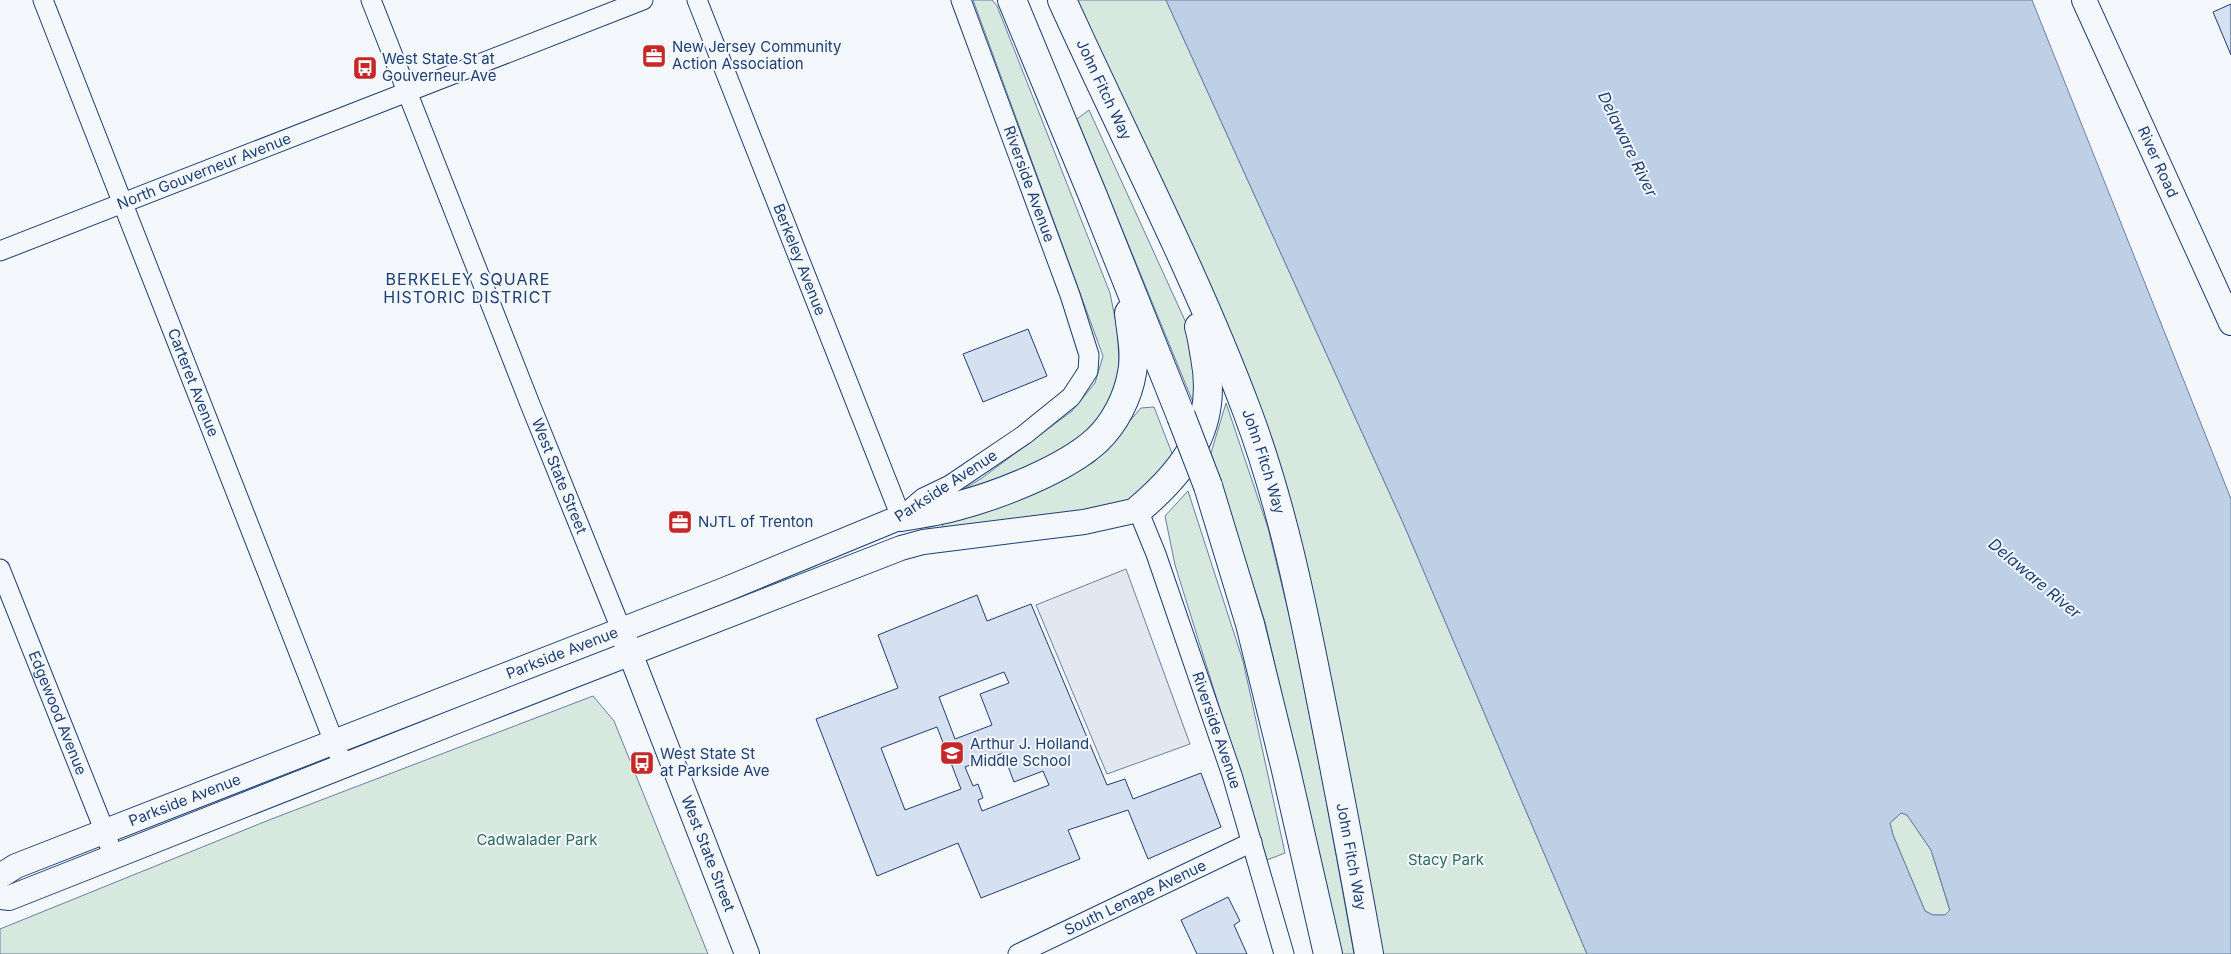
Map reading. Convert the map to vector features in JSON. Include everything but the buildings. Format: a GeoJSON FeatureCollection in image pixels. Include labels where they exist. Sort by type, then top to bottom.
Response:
{"type":"FeatureCollection","features":[{"type":"Feature","properties":{"kind":"highway","name":"John Fitch Way"},"geometry":{"type":"LineString","coordinates":[[1062,0],[1200,296],[1247,411],[1270,480],[1290,552],[1310,642],[1369,954]]}},
{"type":"Feature","properties":{"kind":"highway"},"geometry":{"type":"LineString","coordinates":[[1012,2],[1208,486],[1250,624],[1328,954]]}},
{"type":"Feature","properties":{"kind":"highway"},"geometry":{"type":"LineString","coordinates":[[1137,160],[1200,331],[1209,378],[1208,402],[1202,429],[1180,469],[1163,489],[1138,510]]}},
{"type":"Feature","properties":{"kind":"highway"},"geometry":{"type":"LineString","coordinates":[[901,517],[957,506],[1006,489],[1054,468],[1081,453],[1098,439],[1121,406],[1133,372],[1134,352],[1124,277]]}},
{"type":"Feature","properties":{"kind":"highway"},"geometry":{"type":"LineString","coordinates":[[1314,894],[1322,954]]}},
{"type":"Feature","properties":{"kind":"main road","name":"River Road"},"geometry":{"type":"LineString","coordinates":[[2084,0],[2231,323]]}},
{"type":"Feature","properties":{"kind":"main road","name":"Parkside Avenue"},"geometry":{"type":"LineString","coordinates":[[0,897],[9,898],[852,566],[915,544],[1084,522],[1138,510]]}},
{"type":"Feature","properties":{"kind":"main road","name":"Parkside Avenue"},"geometry":{"type":"LineString","coordinates":[[0,876],[16,866],[774,571],[901,517]]}},
{"type":"Feature","properties":{"kind":"main road","name":"West State Street"},"geometry":{"type":"LineString","coordinates":[[621,629],[747,954]]}},
{"type":"Feature","properties":{"kind":"street","name":"Carteret Avenue"},"geometry":{"type":"LineString","coordinates":[[43,0],[343,765]]}},
{"type":"Feature","properties":{"kind":"street","name":"West State Street"},"geometry":{"type":"LineString","coordinates":[[371,0],[621,629]]}},
{"type":"Feature","properties":{"kind":"street","name":"North Gouverneur Avenue"},"geometry":{"type":"LineString","coordinates":[[0,251],[643,0]]}},
{"type":"Feature","properties":{"kind":"street","name":"Berkeley Avenue"},"geometry":{"type":"LineString","coordinates":[[697,0],[901,517]]}},
{"type":"Feature","properties":{"kind":"street","name":"Riverside Avenue"},"geometry":{"type":"LineString","coordinates":[[961,0],[1070,295],[1089,355],[1088,370]]}},
{"type":"Feature","properties":{"kind":"street","name":"Parkside Avenue"},"geometry":{"type":"LineString","coordinates":[[901,517],[924,498],[950,485],[1024,435],[1071,397],[1088,370]]}},
{"type":"Feature","properties":{"kind":"street","name":"Riverside Avenue"},"geometry":{"type":"LineString","coordinates":[[1138,510],[1159,563],[1232,775],[1284,954]]}},
{"type":"Feature","properties":{"kind":"street","name":"Edgewood Avenue"},"geometry":{"type":"LineString","coordinates":[[0,569],[105,832],[112,856]]}},
{"type":"Feature","properties":{"kind":"street","name":"South Lenape Avenue"},"geometry":{"type":"LineString","coordinates":[[1018,954],[1252,842]]}},
{"type":"Feature","properties":{"kind":"green space"},"geometry":{"type":"Polygon","coordinates":[[[973,0],[992,0],[997,6],[1110,293],[1122,353],[1113,396],[1092,432],[1041,467],[946,500],[982,478],[1072,411],[1095,383],[1103,356],[973,0]]]}},
{"type":"Feature","properties":{"kind":"green space","name":"Stacy Park"},"geometry":{"type":"Polygon","coordinates":[[[1061,0],[1166,0],[1404,525],[1587,954],[1369,954],[1270,480],[1061,0]]]}},
{"type":"Feature","properties":{"kind":"green space"},"geometry":{"type":"Polygon","coordinates":[[[1089,110],[1197,347],[1197,412],[1077,119],[1089,110]]]}},
{"type":"Feature","properties":{"kind":"green space"},"geometry":{"type":"Polygon","coordinates":[[[1226,403],[1268,528],[1292,627],[1354,954],[1342,954],[1265,622],[1211,453],[1226,403]]]}},
{"type":"Feature","properties":{"kind":"green space"},"geometry":{"type":"Polygon","coordinates":[[[1154,407],[1175,461],[1131,500],[1075,515],[941,528],[945,521],[1053,483],[1094,462],[1141,408],[1154,407]]]}},
{"type":"Feature","properties":{"kind":"green space"},"geometry":{"type":"Polygon","coordinates":[[[1188,491],[1243,661],[1285,853],[1267,860],[1175,565],[1165,516],[1188,491]]]}},
{"type":"Feature","properties":{"kind":"green space","name":"Cadwalader Park"},"geometry":{"type":"Polygon","coordinates":[[[593,696],[614,721],[708,954],[0,954],[0,929],[269,820],[593,696]]]}},
{"type":"Feature","properties":{"kind":"green space"},"geometry":{"type":"Polygon","coordinates":[[[1901,813],[1907,815],[1931,850],[1950,911],[1946,915],[1933,915],[1925,911],[1893,835],[1890,823],[1901,813]]]}},
{"type":"Feature","properties":{"kind":"shaded area"},"geometry":{"type":"Polygon","coordinates":[[[1126,569],[1190,744],[1107,774],[1036,605],[1126,569]]]}},
{"type":"Feature","properties":{"kind":"water","name":"Delaware River"},"geometry":{"type":"Polygon","coordinates":[[[1166,0],[2032,0],[2231,499],[2231,954],[1587,954],[1404,525],[1166,0]],[[1901,813],[1890,823],[1893,835],[1925,911],[1933,915],[1945,915],[1950,910],[1931,850],[1907,815],[1901,813]]]}},
{"type":"Feature","properties":{"kind":"place","name":"New Jersey Community Action Association"},"geometry":{"type":"Point","coordinates":[654,56]}},
{"type":"Feature","properties":{"kind":"place","name":"West State St at Gouverneur Ave"},"geometry":{"type":"Point","coordinates":[365,68]}},
{"type":"Feature","properties":{"kind":"place","name":"NJTL of Trenton"},"geometry":{"type":"Point","coordinates":[680,522]}},
{"type":"Feature","properties":{"kind":"place","name":"Arthur J. Holland Middle School"},"geometry":{"type":"Point","coordinates":[952,753]}},
{"type":"Feature","properties":{"kind":"place","name":"West State St at Parkside Ave"},"geometry":{"type":"Point","coordinates":[642,763]}},
{"type":"Feature","properties":{"kind":"district","name":"BERKELEY SQUARE HISTORIC DISTRICT"},"geometry":{"type":"Point","coordinates":[468,288]}}]}
